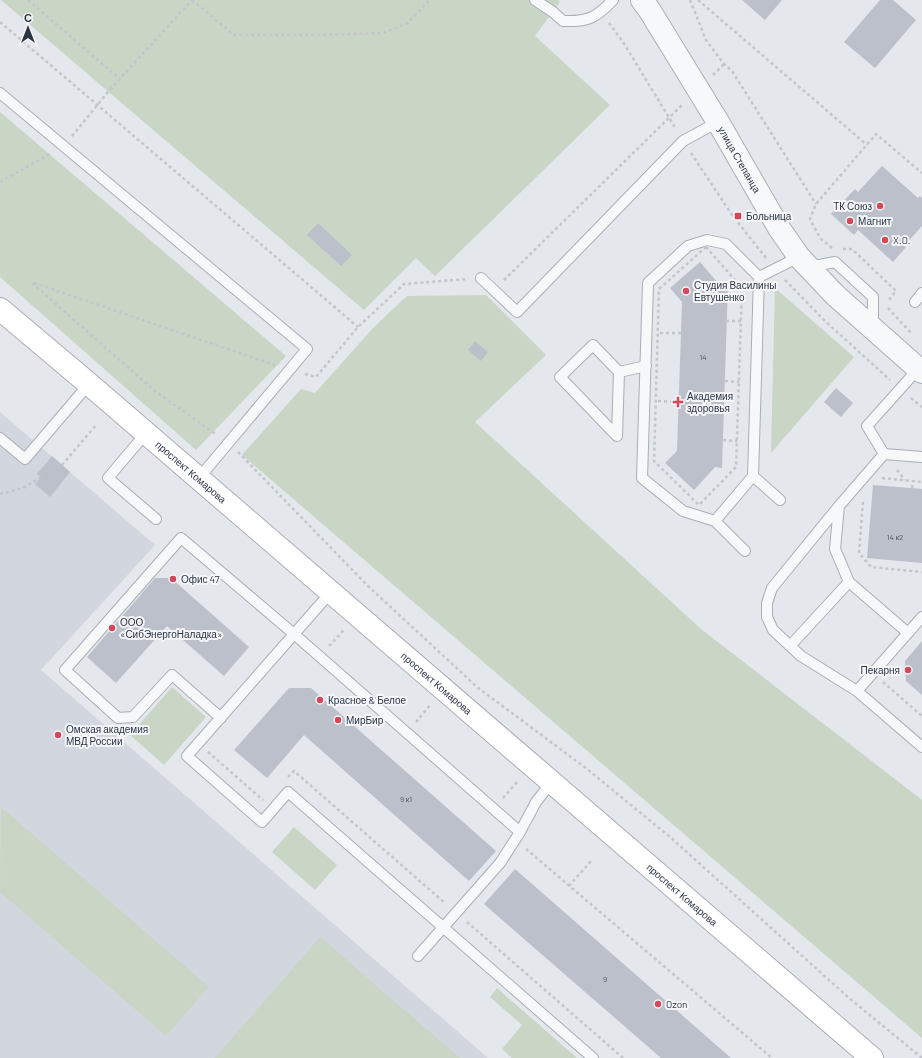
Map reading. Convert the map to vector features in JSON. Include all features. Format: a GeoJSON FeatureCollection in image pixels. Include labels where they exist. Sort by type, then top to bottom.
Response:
{"type":"FeatureCollection","features":[{"type":"Feature","properties":{"kind":"main road","name":"проспект Комарова"},"geometry":{"type":"LineString","coordinates":[[0,309],[199,478],[872,1058]]}},
{"type":"Feature","properties":{"kind":"street","name":"улица Степанца"},"geometry":{"type":"LineString","coordinates":[[642,0],[718,122],[779,228],[803,262],[872,329],[920,370]]}},
{"type":"Feature","properties":{"kind":"lane"},"geometry":{"type":"LineString","coordinates":[[535,0],[563,21],[581,21],[601,12],[613,0]]}},
{"type":"Feature","properties":{"kind":"lane"},"geometry":{"type":"LineString","coordinates":[[0,93],[307,349],[199,478]]}},
{"type":"Feature","properties":{"kind":"lane"},"geometry":{"type":"LineString","coordinates":[[481,278],[517,312],[683,141],[718,122]]}},
{"type":"Feature","properties":{"kind":"lane"},"geometry":{"type":"LineString","coordinates":[[715,521],[753,476],[759,277],[726,244],[707,240],[688,246],[648,283],[642,478],[683,511],[715,521],[745,551]]}},
{"type":"Feature","properties":{"kind":"lane"},"geometry":{"type":"LineString","coordinates":[[759,277],[803,262],[835,262],[873,297],[872,329]]}},
{"type":"Feature","properties":{"kind":"lane"},"geometry":{"type":"LineString","coordinates":[[914,302],[922,293]]}},
{"type":"Feature","properties":{"kind":"lane"},"geometry":{"type":"LineString","coordinates":[[593,345],[619,372],[617,436],[560,378],[593,345]]}},
{"type":"Feature","properties":{"kind":"lane"},"geometry":{"type":"LineString","coordinates":[[619,372],[646,366]]}},
{"type":"Feature","properties":{"kind":"lane"},"geometry":{"type":"LineString","coordinates":[[884,454],[867,426],[920,370]]}},
{"type":"Feature","properties":{"kind":"lane"},"geometry":{"type":"LineString","coordinates":[[0,438],[25,459],[89,384]]}},
{"type":"Feature","properties":{"kind":"lane"},"geometry":{"type":"LineString","coordinates":[[146,433],[108,478],[156,519]]}},
{"type":"Feature","properties":{"kind":"lane"},"geometry":{"type":"LineString","coordinates":[[884,454],[922,457]]}},
{"type":"Feature","properties":{"kind":"lane"},"geometry":{"type":"LineString","coordinates":[[884,454],[772,588],[767,603],[767,617],[773,630],[801,656],[857,691],[922,747]]}},
{"type":"Feature","properties":{"kind":"lane"},"geometry":{"type":"LineString","coordinates":[[753,476],[780,500]]}},
{"type":"Feature","properties":{"kind":"lane"},"geometry":{"type":"LineString","coordinates":[[839,506],[835,548],[849,582],[908,633]]}},
{"type":"Feature","properties":{"kind":"lane"},"geometry":{"type":"LineString","coordinates":[[221,718],[172,675],[133,717],[118,718],[65,670],[181,538],[294,634],[494,809],[517,836]]}},
{"type":"Feature","properties":{"kind":"lane"},"geometry":{"type":"LineString","coordinates":[[790,646],[849,582]]}},
{"type":"Feature","properties":{"kind":"lane"},"geometry":{"type":"LineString","coordinates":[[331,592],[187,756],[262,822],[288,792],[593,1058]]}},
{"type":"Feature","properties":{"kind":"lane"},"geometry":{"type":"LineString","coordinates":[[857,691],[922,617]]}},
{"type":"Feature","properties":{"kind":"lane"},"geometry":{"type":"LineString","coordinates":[[418,956],[500,863],[536,802],[552,783]]}},
{"type":"Feature","properties":{"kind":"path"},"geometry":{"type":"LineString","coordinates":[[28,0],[120,80]]}},
{"type":"Feature","properties":{"kind":"path"},"geometry":{"type":"LineString","coordinates":[[0,182],[64,146],[97,105],[192,0],[234,35],[320,35],[383,33],[408,23],[430,0]]}},
{"type":"Feature","properties":{"kind":"path"},"geometry":{"type":"LineString","coordinates":[[690,0],[706,40],[732,72],[816,204],[876,134],[922,173]]}},
{"type":"Feature","properties":{"kind":"path"},"geometry":{"type":"LineString","coordinates":[[698,0],[867,145]]}},
{"type":"Feature","properties":{"kind":"path"},"geometry":{"type":"LineString","coordinates":[[0,22],[358,327]]}},
{"type":"Feature","properties":{"kind":"path"},"geometry":{"type":"LineString","coordinates":[[711,76],[724,64]]}},
{"type":"Feature","properties":{"kind":"path"},"geometry":{"type":"LineString","coordinates":[[494,290],[682,105]]}},
{"type":"Feature","properties":{"kind":"path"},"geometry":{"type":"LineString","coordinates":[[654,461],[699,505],[736,467],[742,288],[706,247],[659,289]]}},
{"type":"Feature","properties":{"kind":"path"},"geometry":{"type":"LineString","coordinates":[[481,278],[404,284],[358,327],[316,378],[32,283],[155,391],[228,443],[368,586],[477,687],[587,769],[670,837],[849,998],[922,1058]]}},
{"type":"Feature","properties":{"kind":"path"},"geometry":{"type":"LineString","coordinates":[[873,297],[884,305],[917,339]]}},
{"type":"Feature","properties":{"kind":"path"},"geometry":{"type":"LineString","coordinates":[[726,321],[741,321]]}},
{"type":"Feature","properties":{"kind":"path"},"geometry":{"type":"LineString","coordinates":[[658,332],[681,334]]}},
{"type":"Feature","properties":{"kind":"path"},"geometry":{"type":"LineString","coordinates":[[725,381],[739,382]]}},
{"type":"Feature","properties":{"kind":"path"},"geometry":{"type":"LineString","coordinates":[[656,401],[678,402]]}},
{"type":"Feature","properties":{"kind":"path"},"geometry":{"type":"LineString","coordinates":[[62,465],[97,424]]}},
{"type":"Feature","properties":{"kind":"path"},"geometry":{"type":"LineString","coordinates":[[723,440],[737,441]]}},
{"type":"Feature","properties":{"kind":"path"},"geometry":{"type":"LineString","coordinates":[[0,494],[23,488],[41,477]]}},
{"type":"Feature","properties":{"kind":"path"},"geometry":{"type":"LineString","coordinates":[[877,478],[922,482]]}},
{"type":"Feature","properties":{"kind":"path"},"geometry":{"type":"LineString","coordinates":[[912,488],[913,481]]}},
{"type":"Feature","properties":{"kind":"path"},"geometry":{"type":"LineString","coordinates":[[863,498],[859,553],[871,567],[922,572]]}},
{"type":"Feature","properties":{"kind":"path"},"geometry":{"type":"LineString","coordinates":[[320,657],[344,630]]}},
{"type":"Feature","properties":{"kind":"path"},"geometry":{"type":"LineString","coordinates":[[879,678],[922,716]]}},
{"type":"Feature","properties":{"kind":"path"},"geometry":{"type":"LineString","coordinates":[[406,733],[432,704]]}},
{"type":"Feature","properties":{"kind":"path"},"geometry":{"type":"LineString","coordinates":[[494,809],[520,779]]}},
{"type":"Feature","properties":{"kind":"path"},"geometry":{"type":"LineString","coordinates":[[517,836],[570,886],[772,1058]]}},
{"type":"Feature","properties":{"kind":"path"},"geometry":{"type":"LineString","coordinates":[[570,886],[592,860]]}},
{"type":"Feature","properties":{"kind":"shaded area","name":"Омская академия МВД России"},"geometry":{"type":"Polygon","coordinates":[[[0,412],[155,545],[41,670],[488,1058],[0,1058],[0,412]]]}},
{"type":"Feature","properties":{"kind":"green space"},"geometry":{"type":"Polygon","coordinates":[[[1,0],[558,0],[560,2],[535,36],[610,105],[435,276],[416,258],[364,310],[1,0]]]}},
{"type":"Feature","properties":{"kind":"green space"},"geometry":{"type":"Polygon","coordinates":[[[0,112],[286,356],[196,450],[0,277],[0,112]]]}},
{"type":"Feature","properties":{"kind":"green space"},"geometry":{"type":"Polygon","coordinates":[[[775,288],[854,357],[771,453],[775,288]]]}},
{"type":"Feature","properties":{"kind":"green space"},"geometry":{"type":"Polygon","coordinates":[[[486,295],[546,355],[475,422],[701,629],[922,800],[922,1038],[242,455],[301,389],[315,393],[374,327],[407,296],[486,295]]]}},
{"type":"Feature","properties":{"kind":"green space"},"geometry":{"type":"Polygon","coordinates":[[[172,687],[206,717],[164,765],[130,735],[172,687]]]}},
{"type":"Feature","properties":{"kind":"green space"},"geometry":{"type":"Polygon","coordinates":[[[1,807],[209,987],[166,1036],[0,892],[1,807]]]}},
{"type":"Feature","properties":{"kind":"green space"},"geometry":{"type":"Polygon","coordinates":[[[294,827],[337,865],[315,890],[272,852],[294,827]]]}},
{"type":"Feature","properties":{"kind":"green space"},"geometry":{"type":"Polygon","coordinates":[[[320,937],[460,1058],[215,1058],[320,937]]]}},
{"type":"Feature","properties":{"kind":"green space"},"geometry":{"type":"Polygon","coordinates":[[[497,988],[577,1058],[512,1058],[502,1049],[522,1025],[490,997],[497,988]]]}},
{"type":"Feature","properties":{"kind":"building"},"geometry":{"type":"Polygon","coordinates":[[[742,0],[782,0],[765,20],[742,0]]]}},
{"type":"Feature","properties":{"kind":"building"},"geometry":{"type":"Polygon","coordinates":[[[880,0],[893,0],[916,20],[875,68],[844,42],[880,0]]]}},
{"type":"Feature","properties":{"kind":"building","name":"ТК Союз"},"geometry":{"type":"Polygon","coordinates":[[[882,166],[918,198],[920,196],[922,198],[922,226],[904,246],[906,247],[893,262],[858,230],[854,235],[831,214],[855,189],[858,192],[882,166]]]}},
{"type":"Feature","properties":{"kind":"building"},"geometry":{"type":"Polygon","coordinates":[[[318,223],[352,255],[341,266],[307,235],[318,223]]]}},
{"type":"Feature","properties":{"kind":"building"},"geometry":{"type":"Polygon","coordinates":[[[700,262],[718,283],[728,284],[722,468],[715,467],[694,490],[665,463],[677,451],[682,302],[670,288],[700,262]]]}},
{"type":"Feature","properties":{"kind":"building"},"geometry":{"type":"Polygon","coordinates":[[[475,341],[488,352],[481,361],[468,350],[475,341]]]}},
{"type":"Feature","properties":{"kind":"building"},"geometry":{"type":"Polygon","coordinates":[[[836,388],[853,403],[841,417],[824,402],[836,388]]]}},
{"type":"Feature","properties":{"kind":"building"},"geometry":{"type":"Polygon","coordinates":[[[52,456],[70,472],[50,497],[35,484],[41,477],[37,474],[52,456]]]}},
{"type":"Feature","properties":{"kind":"building"},"geometry":{"type":"Polygon","coordinates":[[[873,485],[922,489],[922,563],[867,558],[873,485]]]}},
{"type":"Feature","properties":{"kind":"building"},"geometry":{"type":"Polygon","coordinates":[[[155,578],[171,578],[249,647],[224,676],[167,626],[116,683],[87,657],[155,578]]]}},
{"type":"Feature","properties":{"kind":"building"},"geometry":{"type":"Polygon","coordinates":[[[922,641],[922,695],[906,681],[905,661],[922,641]]]}},
{"type":"Feature","properties":{"kind":"building"},"geometry":{"type":"Polygon","coordinates":[[[289,688],[311,688],[496,851],[469,881],[304,735],[267,778],[234,750],[289,688]]]}},
{"type":"Feature","properties":{"kind":"building"},"geometry":{"type":"Polygon","coordinates":[[[515,869],[731,1058],[661,1058],[484,904],[515,869]]]}},
{"type":"Feature","properties":{"kind":"place","name":"ТК Союз"},"geometry":{"type":"Point","coordinates":[880,206]}},
{"type":"Feature","properties":{"kind":"place","name":"Больница"},"geometry":{"type":"Point","coordinates":[738,216]}},
{"type":"Feature","properties":{"kind":"place","name":"Магнит"},"geometry":{"type":"Point","coordinates":[850,221]}},
{"type":"Feature","properties":{"kind":"place","name":"X.O."},"geometry":{"type":"Point","coordinates":[885,240]}},
{"type":"Feature","properties":{"kind":"place","name":"Студия Василины Евтушенко"},"geometry":{"type":"Point","coordinates":[686,291]}},
{"type":"Feature","properties":{"kind":"place","name":"Академия здоровья"},"geometry":{"type":"Point","coordinates":[678,402]}},
{"type":"Feature","properties":{"kind":"place","name":"Офис 47"},"geometry":{"type":"Point","coordinates":[173,579]}},
{"type":"Feature","properties":{"kind":"place","name":"ООО «СибЭнергоНаладка»"},"geometry":{"type":"Point","coordinates":[112,628]}},
{"type":"Feature","properties":{"kind":"place","name":"Пекарня"},"geometry":{"type":"Point","coordinates":[908,670]}},
{"type":"Feature","properties":{"kind":"place","name":"Красное & Белое"},"geometry":{"type":"Point","coordinates":[320,700]}},
{"type":"Feature","properties":{"kind":"place","name":"МирБир"},"geometry":{"type":"Point","coordinates":[338,720]}},
{"type":"Feature","properties":{"kind":"place","name":"Омская академия МВД России"},"geometry":{"type":"Point","coordinates":[58,735]}},
{"type":"Feature","properties":{"kind":"place","name":"Ozon"},"geometry":{"type":"Point","coordinates":[658,1004]}}]}
